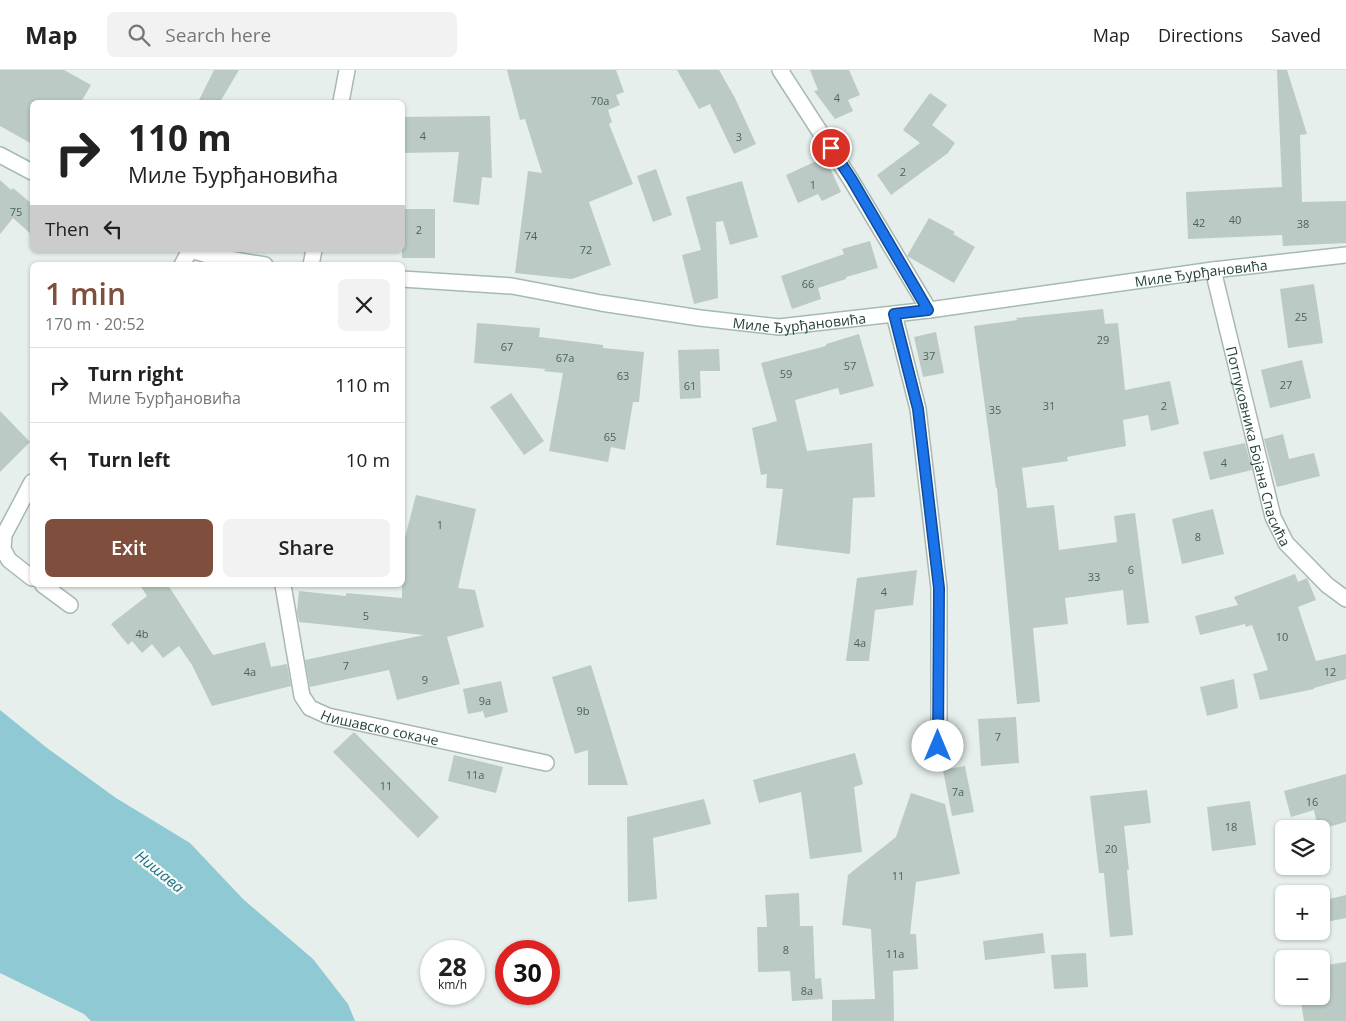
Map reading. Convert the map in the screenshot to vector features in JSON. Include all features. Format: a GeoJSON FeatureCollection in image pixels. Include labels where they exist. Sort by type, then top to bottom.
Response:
{"type":"FeatureCollection","features":[{"type":"Feature","properties":{"kind":"street"},"geometry":{"type":"LineString","coordinates":[[341,100],[347,70]]}},
{"type":"Feature","properties":{"kind":"street"},"geometry":{"type":"LineString","coordinates":[[780,70],[852,180],[928,310]]}},
{"type":"Feature","properties":{"kind":"street"},"geometry":{"type":"LineString","coordinates":[[0,155],[30,171]]}},
{"type":"Feature","properties":{"kind":"street"},"geometry":{"type":"LineString","coordinates":[[198,252],[247,262]]}},
{"type":"Feature","properties":{"kind":"street","name":"Миле Ђурђановића"},"geometry":{"type":"LineString","coordinates":[[405,279],[512,286],[601,303],[700,318],[779,326],[928,310],[1213,270],[1346,255]]}},
{"type":"Feature","properties":{"kind":"street","name":"Потпуковника Бојана Спасића"},"geometry":{"type":"LineString","coordinates":[[1213,270],[1273,516],[1286,543],[1327,585],[1346,599]]}},
{"type":"Feature","properties":{"kind":"street"},"geometry":{"type":"LineString","coordinates":[[894,314],[918,409],[939,588],[938,746]]}},
{"type":"Feature","properties":{"kind":"street"},"geometry":{"type":"LineString","coordinates":[[30,486],[4,536],[3,549],[9,560],[30,576]]}},
{"type":"Feature","properties":{"kind":"street"},"geometry":{"type":"LineString","coordinates":[[46,587],[70,605]]}},
{"type":"Feature","properties":{"kind":"street","name":"Нишавско сокаче"},"geometry":{"type":"LineString","coordinates":[[283,587],[302,696],[310,708],[328,716],[546,763]]}},
{"type":"Feature","properties":{"kind":"water","name":"Нишава"},"geometry":{"type":"Polygon","coordinates":[[[0,710],[47,748],[116,798],[190,843],[243,899],[313,959],[348,1004],[355,1021],[91,1021],[84,1014],[0,973],[0,710]]]}},
{"type":"Feature","properties":{"kind":"building"},"geometry":{"type":"Polygon","coordinates":[[[0,70],[64,70],[91,85],[82,100],[30,100],[30,143],[0,126],[0,70]]]}},
{"type":"Feature","properties":{"kind":"building"},"geometry":{"type":"Polygon","coordinates":[[[214,70],[239,70],[221,100],[199,100],[214,70]]]}},
{"type":"Feature","properties":{"kind":"building"},"geometry":{"type":"Polygon","coordinates":[[[507,70],[616,70],[624,92],[616,95],[620,105],[608,110],[612,122],[609,124],[633,184],[589,202],[611,265],[572,279],[515,273],[528,171],[542,173],[525,119],[520,120],[507,70]]]}},
{"type":"Feature","properties":{"kind":"building"},"geometry":{"type":"Polygon","coordinates":[[[677,70],[719,70],[735,98],[756,144],[734,154],[710,104],[699,109],[677,70]]]}},
{"type":"Feature","properties":{"kind":"building"},"geometry":{"type":"Polygon","coordinates":[[[810,70],[849,70],[860,95],[848,100],[853,111],[835,119],[814,91],[818,90],[810,70]]]}},
{"type":"Feature","properties":{"kind":"building"},"geometry":{"type":"Polygon","coordinates":[[[1277,70],[1287,70],[1307,134],[1300,135],[1302,202],[1346,201],[1346,243],[1283,246],[1282,235],[1188,239],[1186,192],[1282,187],[1277,70]]]}},
{"type":"Feature","properties":{"kind":"building"},"geometry":{"type":"Polygon","coordinates":[[[930,93],[947,105],[932,125],[955,143],[948,153],[891,195],[877,175],[920,143],[903,130],[930,93]]]}},
{"type":"Feature","properties":{"kind":"building"},"geometry":{"type":"Polygon","coordinates":[[[490,116],[492,178],[482,177],[479,205],[453,202],[459,152],[405,153],[405,117],[490,116]]]}},
{"type":"Feature","properties":{"kind":"building"},"geometry":{"type":"Polygon","coordinates":[[[825,157],[841,192],[822,201],[818,194],[798,203],[786,175],[825,157]]]}},
{"type":"Feature","properties":{"kind":"building"},"geometry":{"type":"Polygon","coordinates":[[[656,169],[672,215],[653,222],[637,176],[656,169]]]}},
{"type":"Feature","properties":{"kind":"building"},"geometry":{"type":"Polygon","coordinates":[[[0,180],[30,202],[30,233],[13,218],[0,234],[0,180]]]}},
{"type":"Feature","properties":{"kind":"building"},"geometry":{"type":"Polygon","coordinates":[[[742,181],[758,237],[730,245],[723,221],[716,222],[718,298],[694,304],[682,255],[701,250],[686,197],[742,181]]]}},
{"type":"Feature","properties":{"kind":"building"},"geometry":{"type":"Polygon","coordinates":[[[405,209],[435,209],[435,258],[402,258],[402,252],[405,252],[405,209]]]}},
{"type":"Feature","properties":{"kind":"building"},"geometry":{"type":"Polygon","coordinates":[[[929,218],[955,232],[953,234],[975,247],[954,283],[907,256],[929,218]]]}},
{"type":"Feature","properties":{"kind":"building"},"geometry":{"type":"Polygon","coordinates":[[[870,241],[878,268],[846,277],[846,279],[818,288],[821,299],[792,309],[781,276],[844,254],[842,249],[870,241]]]}},
{"type":"Feature","properties":{"kind":"building"},"geometry":{"type":"Polygon","coordinates":[[[1314,284],[1323,343],[1288,348],[1280,289],[1314,284]]]}},
{"type":"Feature","properties":{"kind":"building"},"geometry":{"type":"Polygon","coordinates":[[[1103,309],[1105,324],[1118,323],[1125,390],[1170,381],[1179,424],[1151,431],[1148,415],[1123,420],[1126,446],[1067,457],[1068,461],[1022,468],[1027,508],[1054,505],[1059,550],[1117,542],[1114,516],[1135,513],[1149,623],[1127,625],[1123,590],[1065,598],[1068,624],[1033,628],[1040,702],[1017,704],[997,488],[974,326],[1018,320],[1015,318],[1103,309]]]}},
{"type":"Feature","properties":{"kind":"building"},"geometry":{"type":"Polygon","coordinates":[[[477,323],[540,328],[539,337],[603,345],[603,348],[644,352],[639,402],[633,402],[625,450],[611,447],[608,462],[549,451],[563,373],[543,371],[546,369],[474,363],[477,323]]]}},
{"type":"Feature","properties":{"kind":"building"},"geometry":{"type":"Polygon","coordinates":[[[936,332],[944,373],[923,377],[914,337],[936,332]]]}},
{"type":"Feature","properties":{"kind":"building"},"geometry":{"type":"Polygon","coordinates":[[[859,334],[874,386],[840,395],[838,388],[795,400],[807,451],[872,443],[875,497],[853,498],[850,554],[776,545],[783,489],[766,488],[767,474],[761,475],[752,428],[777,421],[761,363],[826,346],[826,344],[859,334]]]}},
{"type":"Feature","properties":{"kind":"building"},"geometry":{"type":"Polygon","coordinates":[[[719,349],[720,371],[700,371],[701,398],[680,399],[678,350],[719,349]]]}},
{"type":"Feature","properties":{"kind":"building"},"geometry":{"type":"Polygon","coordinates":[[[1302,360],[1311,398],[1270,408],[1261,370],[1302,360]]]}},
{"type":"Feature","properties":{"kind":"building"},"geometry":{"type":"Polygon","coordinates":[[[511,393],[544,441],[524,455],[490,407],[511,393]]]}},
{"type":"Feature","properties":{"kind":"building"},"geometry":{"type":"Polygon","coordinates":[[[0,411],[30,442],[0,472],[0,411]]]}},
{"type":"Feature","properties":{"kind":"building"},"geometry":{"type":"Polygon","coordinates":[[[1283,434],[1289,459],[1314,453],[1320,476],[1277,487],[1264,439],[1283,434]]]}},
{"type":"Feature","properties":{"kind":"building"},"geometry":{"type":"Polygon","coordinates":[[[1245,443],[1252,470],[1210,480],[1203,452],[1245,443]]]}},
{"type":"Feature","properties":{"kind":"building"},"geometry":{"type":"Polygon","coordinates":[[[416,495],[476,509],[458,588],[475,590],[484,627],[447,637],[460,684],[397,700],[389,670],[310,687],[305,660],[424,635],[299,622],[297,612],[299,591],[346,596],[346,593],[402,598],[402,587],[405,587],[405,537],[416,495]]]}},
{"type":"Feature","properties":{"kind":"building"},"geometry":{"type":"Polygon","coordinates":[[[1213,509],[1224,554],[1182,564],[1172,519],[1213,509]]]}},
{"type":"Feature","properties":{"kind":"building"},"geometry":{"type":"Polygon","coordinates":[[[917,570],[913,605],[875,610],[869,661],[846,661],[857,578],[917,570]]]}},
{"type":"Feature","properties":{"kind":"building"},"geometry":{"type":"Polygon","coordinates":[[[1295,574],[1298,582],[1307,578],[1316,600],[1298,607],[1316,661],[1346,654],[1346,679],[1314,689],[1260,700],[1253,674],[1268,670],[1252,625],[1246,627],[1245,624],[1200,635],[1195,616],[1238,605],[1234,597],[1295,574]]]}},
{"type":"Feature","properties":{"kind":"building"},"geometry":{"type":"Polygon","coordinates":[[[141,587],[169,587],[213,655],[265,642],[271,667],[287,664],[291,686],[212,706],[192,665],[179,646],[163,658],[152,644],[142,653],[132,641],[128,645],[111,624],[147,596],[141,587]]]}},
{"type":"Feature","properties":{"kind":"building"},"geometry":{"type":"Polygon","coordinates":[[[591,665],[628,785],[588,785],[588,750],[575,754],[552,677],[591,665]]]}},
{"type":"Feature","properties":{"kind":"building"},"geometry":{"type":"Polygon","coordinates":[[[1234,679],[1238,708],[1207,716],[1200,687],[1234,679]]]}},
{"type":"Feature","properties":{"kind":"building"},"geometry":{"type":"Polygon","coordinates":[[[501,681],[508,712],[485,718],[483,711],[468,714],[463,689],[501,681]]]}},
{"type":"Feature","properties":{"kind":"building"},"geometry":{"type":"Polygon","coordinates":[[[1016,717],[1019,763],[981,766],[978,719],[1016,717]]]}},
{"type":"Feature","properties":{"kind":"building"},"geometry":{"type":"Polygon","coordinates":[[[354,732],[439,817],[418,838],[333,752],[354,732]]]}},
{"type":"Feature","properties":{"kind":"building"},"geometry":{"type":"Polygon","coordinates":[[[855,753],[863,784],[854,787],[862,852],[810,859],[801,792],[759,803],[753,780],[855,753]]]}},
{"type":"Feature","properties":{"kind":"building"},"geometry":{"type":"Polygon","coordinates":[[[454,755],[503,767],[496,793],[448,781],[454,755]]]}},
{"type":"Feature","properties":{"kind":"building"},"geometry":{"type":"Polygon","coordinates":[[[965,766],[974,812],[952,816],[943,770],[965,766]]]}},
{"type":"Feature","properties":{"kind":"building"},"geometry":{"type":"Polygon","coordinates":[[[1346,774],[1346,822],[1330,826],[1330,820],[1316,820],[1314,810],[1291,817],[1284,791],[1346,774]]]}},
{"type":"Feature","properties":{"kind":"building"},"geometry":{"type":"Polygon","coordinates":[[[1147,790],[1151,823],[1124,826],[1133,935],[1110,937],[1104,873],[1099,873],[1090,796],[1147,790]]]}},
{"type":"Feature","properties":{"kind":"building"},"geometry":{"type":"Polygon","coordinates":[[[911,793],[945,804],[960,874],[916,882],[910,934],[916,934],[918,969],[893,971],[894,1021],[832,1021],[832,1000],[875,999],[871,929],[842,925],[848,875],[896,837],[911,793]]]}},
{"type":"Feature","properties":{"kind":"building"},"geometry":{"type":"Polygon","coordinates":[[[704,799],[711,824],[653,838],[657,899],[628,902],[627,817],[704,799]]]}},
{"type":"Feature","properties":{"kind":"building"},"geometry":{"type":"Polygon","coordinates":[[[1250,801],[1256,845],[1212,851],[1207,807],[1250,801]]]}},
{"type":"Feature","properties":{"kind":"building"},"geometry":{"type":"Polygon","coordinates":[[[799,893],[800,926],[813,926],[815,979],[821,978],[823,999],[792,1001],[790,971],[758,972],[757,927],[767,927],[765,895],[799,893]]]}},
{"type":"Feature","properties":{"kind":"building"},"geometry":{"type":"Polygon","coordinates":[[[1346,895],[1346,918],[1330,921],[1330,899],[1346,895]]]}},
{"type":"Feature","properties":{"kind":"building"},"geometry":{"type":"Polygon","coordinates":[[[1043,933],[1045,953],[985,960],[983,941],[1043,933]]]}},
{"type":"Feature","properties":{"kind":"building"},"geometry":{"type":"Polygon","coordinates":[[[1086,953],[1088,987],[1054,989],[1051,955],[1086,953]]]}},
{"type":"Feature","properties":{"kind":"building"},"geometry":{"type":"Polygon","coordinates":[[[1346,962],[1346,1021],[1304,1021],[1301,1005],[1330,1005],[1330,965],[1346,962]]]}},
{"type":"Feature","properties":{"kind":"route"},"geometry":{"type":"LineString","coordinates":[[831,148],[852,180],[928,310],[894,314],[918,409],[939,588],[938,746]]}}]}
